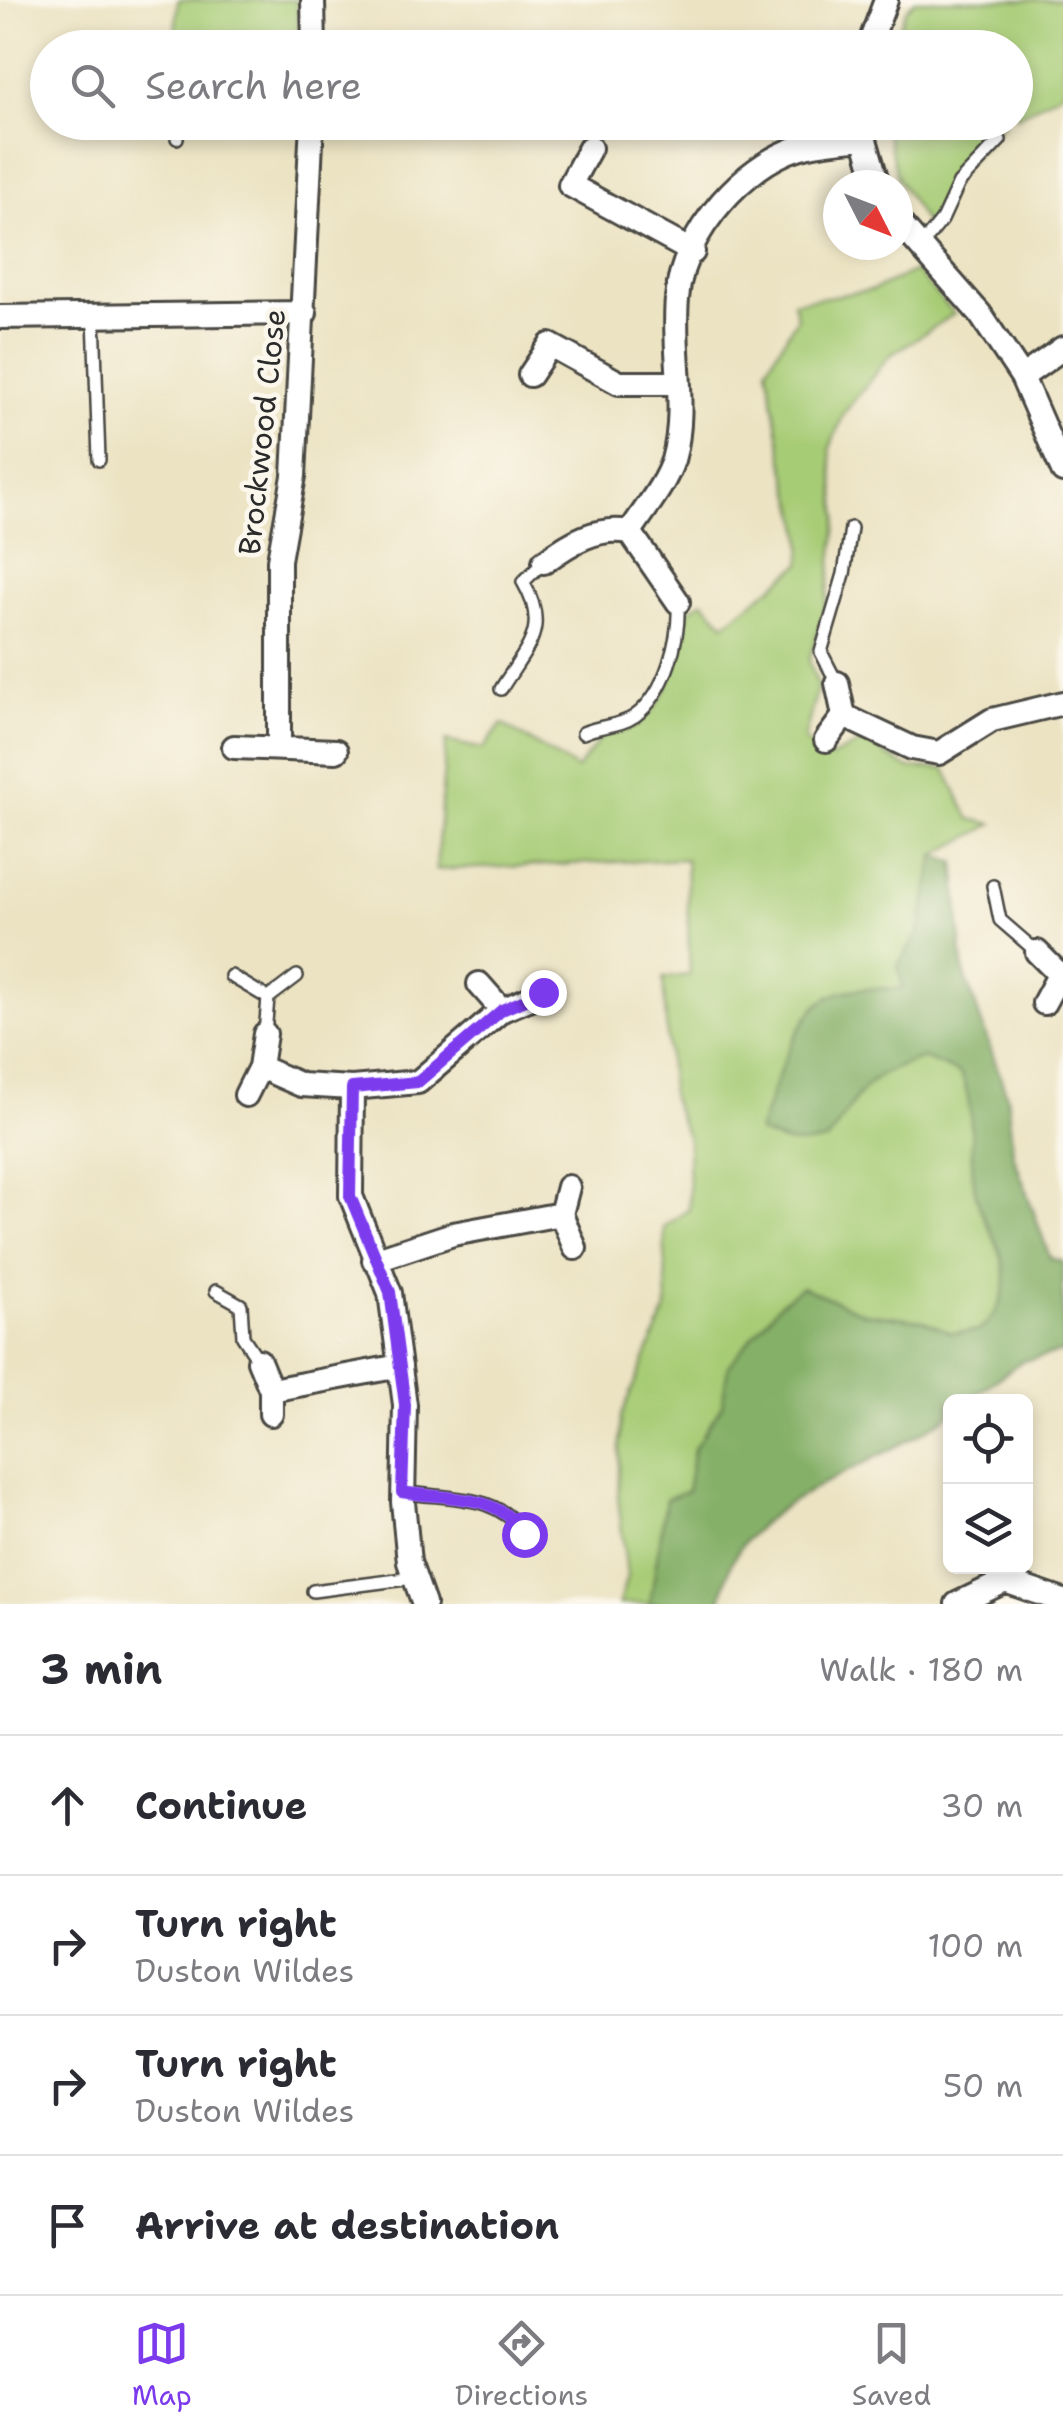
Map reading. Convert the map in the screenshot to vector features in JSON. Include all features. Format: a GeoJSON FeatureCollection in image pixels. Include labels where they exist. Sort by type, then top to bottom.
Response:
{"type":"FeatureCollection","features":[{"type":"Feature","properties":{"kind":"street"},"geometry":{"type":"LineString","coordinates":[[312,0],[313,30]]}},
{"type":"Feature","properties":{"kind":"street"},"geometry":{"type":"LineString","coordinates":[[874,30],[884,1]]}},
{"type":"Feature","properties":{"kind":"street","name":"Brockwood Close"},"geometry":{"type":"LineString","coordinates":[[279,748],[278,560],[294,476],[311,140]]}},
{"type":"Feature","properties":{"kind":"street"},"geometry":{"type":"LineString","coordinates":[[630,532],[672,464],[680,416],[676,299],[692,252],[731,191],[758,168],[790,150],[826,140]]}},
{"type":"Feature","properties":{"kind":"street"},"geometry":{"type":"LineString","coordinates":[[864,140],[873,170]]}},
{"type":"Feature","properties":{"kind":"street"},"geometry":{"type":"LineString","coordinates":[[590,148],[570,185],[692,252]]}},
{"type":"Feature","properties":{"kind":"street"},"geometry":{"type":"LineString","coordinates":[[913,239],[980,314],[1022,377],[1063,470]]}},
{"type":"Feature","properties":{"kind":"street"},"geometry":{"type":"LineString","coordinates":[[0,317],[304,313]]}},
{"type":"Feature","properties":{"kind":"street"},"geometry":{"type":"LineString","coordinates":[[530,376],[550,346],[619,383],[678,383]]}},
{"type":"Feature","properties":{"kind":"street"},"geometry":{"type":"LineString","coordinates":[[1022,377],[1063,348]]}},
{"type":"Feature","properties":{"kind":"street"},"geometry":{"type":"LineString","coordinates":[[544,562],[610,528],[630,532],[678,602]]}},
{"type":"Feature","properties":{"kind":"street"},"geometry":{"type":"LineString","coordinates":[[826,740],[844,716],[837,683]]}},
{"type":"Feature","properties":{"kind":"street"},"geometry":{"type":"LineString","coordinates":[[844,716],[912,748],[939,753],[992,720],[1063,702]]}},
{"type":"Feature","properties":{"kind":"street"},"geometry":{"type":"LineString","coordinates":[[234,747],[336,751]]}},
{"type":"Feature","properties":{"kind":"street"},"geometry":{"type":"LineString","coordinates":[[1037,952],[1061,977],[1044,1003]]}},
{"type":"Feature","properties":{"kind":"street"},"geometry":{"type":"LineString","coordinates":[[479,984],[502,1010]]}},
{"type":"Feature","properties":{"kind":"street"},"geometry":{"type":"LineString","coordinates":[[260,1066],[302,1085],[352,1088],[418,1082],[502,1010],[543,992]]}},
{"type":"Feature","properties":{"kind":"street"},"geometry":{"type":"LineString","coordinates":[[246,1095],[260,1066],[265,1034]]}},
{"type":"Feature","properties":{"kind":"street"},"geometry":{"type":"LineString","coordinates":[[352,1088],[350,1196],[390,1292],[405,1405],[402,1492],[413,1578],[424,1604]]}},
{"type":"Feature","properties":{"kind":"street"},"geometry":{"type":"LineString","coordinates":[[568,1187],[562,1214],[574,1248]]}},
{"type":"Feature","properties":{"kind":"street"},"geometry":{"type":"LineString","coordinates":[[374,1260],[452,1234],[562,1214]]}},
{"type":"Feature","properties":{"kind":"street"},"geometry":{"type":"LineString","coordinates":[[260,1361],[270,1390],[271,1414]]}},
{"type":"Feature","properties":{"kind":"street"},"geometry":{"type":"LineString","coordinates":[[270,1390],[400,1366]]}},
{"type":"Feature","properties":{"kind":"street"},"geometry":{"type":"LineString","coordinates":[[956,1604],[1005,1581],[1063,1601]]}},
{"type":"Feature","properties":{"kind":"lane"},"geometry":{"type":"LineString","coordinates":[[920,248],[942,220],[959,183],[1000,140]]}},
{"type":"Feature","properties":{"kind":"lane"},"geometry":{"type":"LineString","coordinates":[[94,316],[99,460]]}},
{"type":"Feature","properties":{"kind":"lane"},"geometry":{"type":"LineString","coordinates":[[837,683],[821,652],[844,574],[851,528]]}},
{"type":"Feature","properties":{"kind":"lane"},"geometry":{"type":"LineString","coordinates":[[501,688],[535,640],[536,610],[523,582],[544,562]]}},
{"type":"Feature","properties":{"kind":"lane"},"geometry":{"type":"LineString","coordinates":[[583,732],[618,725],[647,703],[668,665],[680,627],[678,602]]}},
{"type":"Feature","properties":{"kind":"lane"},"geometry":{"type":"LineString","coordinates":[[993,886],[1000,920],[1037,952]]}},
{"type":"Feature","properties":{"kind":"lane"},"geometry":{"type":"LineString","coordinates":[[230,976],[268,998]]}},
{"type":"Feature","properties":{"kind":"lane"},"geometry":{"type":"LineString","coordinates":[[265,1034],[268,998],[297,976]]}},
{"type":"Feature","properties":{"kind":"lane"},"geometry":{"type":"LineString","coordinates":[[216,1290],[241,1304],[243,1337],[260,1361]]}},
{"type":"Feature","properties":{"kind":"lane"},"geometry":{"type":"LineString","coordinates":[[402,1492],[495,1504],[512,1514],[524,1534]]}},
{"type":"Feature","properties":{"kind":"lane"},"geometry":{"type":"LineString","coordinates":[[313,1591],[413,1578]]}},
{"type":"Feature","properties":{"kind":"green space"},"geometry":{"type":"Polygon","coordinates":[[[178,0],[296,0],[299,30],[175,30],[178,0]]]}},
{"type":"Feature","properties":{"kind":"green space"},"geometry":{"type":"Polygon","coordinates":[[[915,0],[1063,0],[1063,91],[1033,108],[1033,30],[898,30],[915,0]]]}},
{"type":"Feature","properties":{"kind":"green space"},"geometry":{"type":"Polygon","coordinates":[[[888,140],[989,140],[953,179],[927,226],[913,203],[913,170],[896,170],[888,140]]]}},
{"type":"Feature","properties":{"kind":"green space"},"geometry":{"type":"Polygon","coordinates":[[[915,271],[954,314],[889,356],[844,413],[830,448],[838,517],[826,606],[809,660],[818,686],[804,740],[830,758],[864,741],[908,768],[945,769],[970,819],[993,824],[936,855],[955,862],[963,970],[1007,1096],[1013,1154],[1050,1258],[1063,1262],[1063,1352],[1022,1361],[977,1394],[943,1394],[943,1419],[773,1514],[750,1535],[733,1559],[720,1604],[619,1604],[627,1576],[618,1498],[621,1416],[667,1308],[664,1227],[689,1209],[688,1139],[671,1098],[663,978],[690,975],[686,859],[436,870],[446,741],[483,749],[502,724],[577,769],[604,734],[625,730],[642,721],[655,707],[673,672],[687,611],[703,601],[725,624],[801,564],[800,525],[767,368],[797,318],[793,302],[873,290],[915,271]]]}},
{"type":"Feature","properties":{"kind":"green space"},"geometry":{"type":"Polygon","coordinates":[[[935,855],[955,862],[963,970],[1007,1096],[1013,1154],[1050,1258],[1063,1262],[1063,1352],[1022,1361],[977,1394],[943,1394],[943,1419],[773,1514],[750,1535],[733,1559],[720,1604],[650,1604],[666,1499],[687,1491],[694,1449],[722,1405],[728,1366],[782,1301],[802,1287],[864,1313],[922,1320],[952,1333],[979,1331],[1001,1301],[1004,1268],[975,1189],[969,1107],[961,1074],[924,1058],[887,1072],[865,1087],[828,1140],[792,1144],[758,1132],[786,1056],[807,1018],[833,995],[868,988],[903,988],[898,965],[919,933],[935,855]]]}},
{"type":"Feature","properties":{"kind":"route"},"geometry":{"type":"LineString","coordinates":[[524,1534],[512,1514],[495,1504],[402,1492],[405,1405],[390,1292],[350,1196],[352,1088],[418,1082],[502,1010],[543,992]]}}]}
